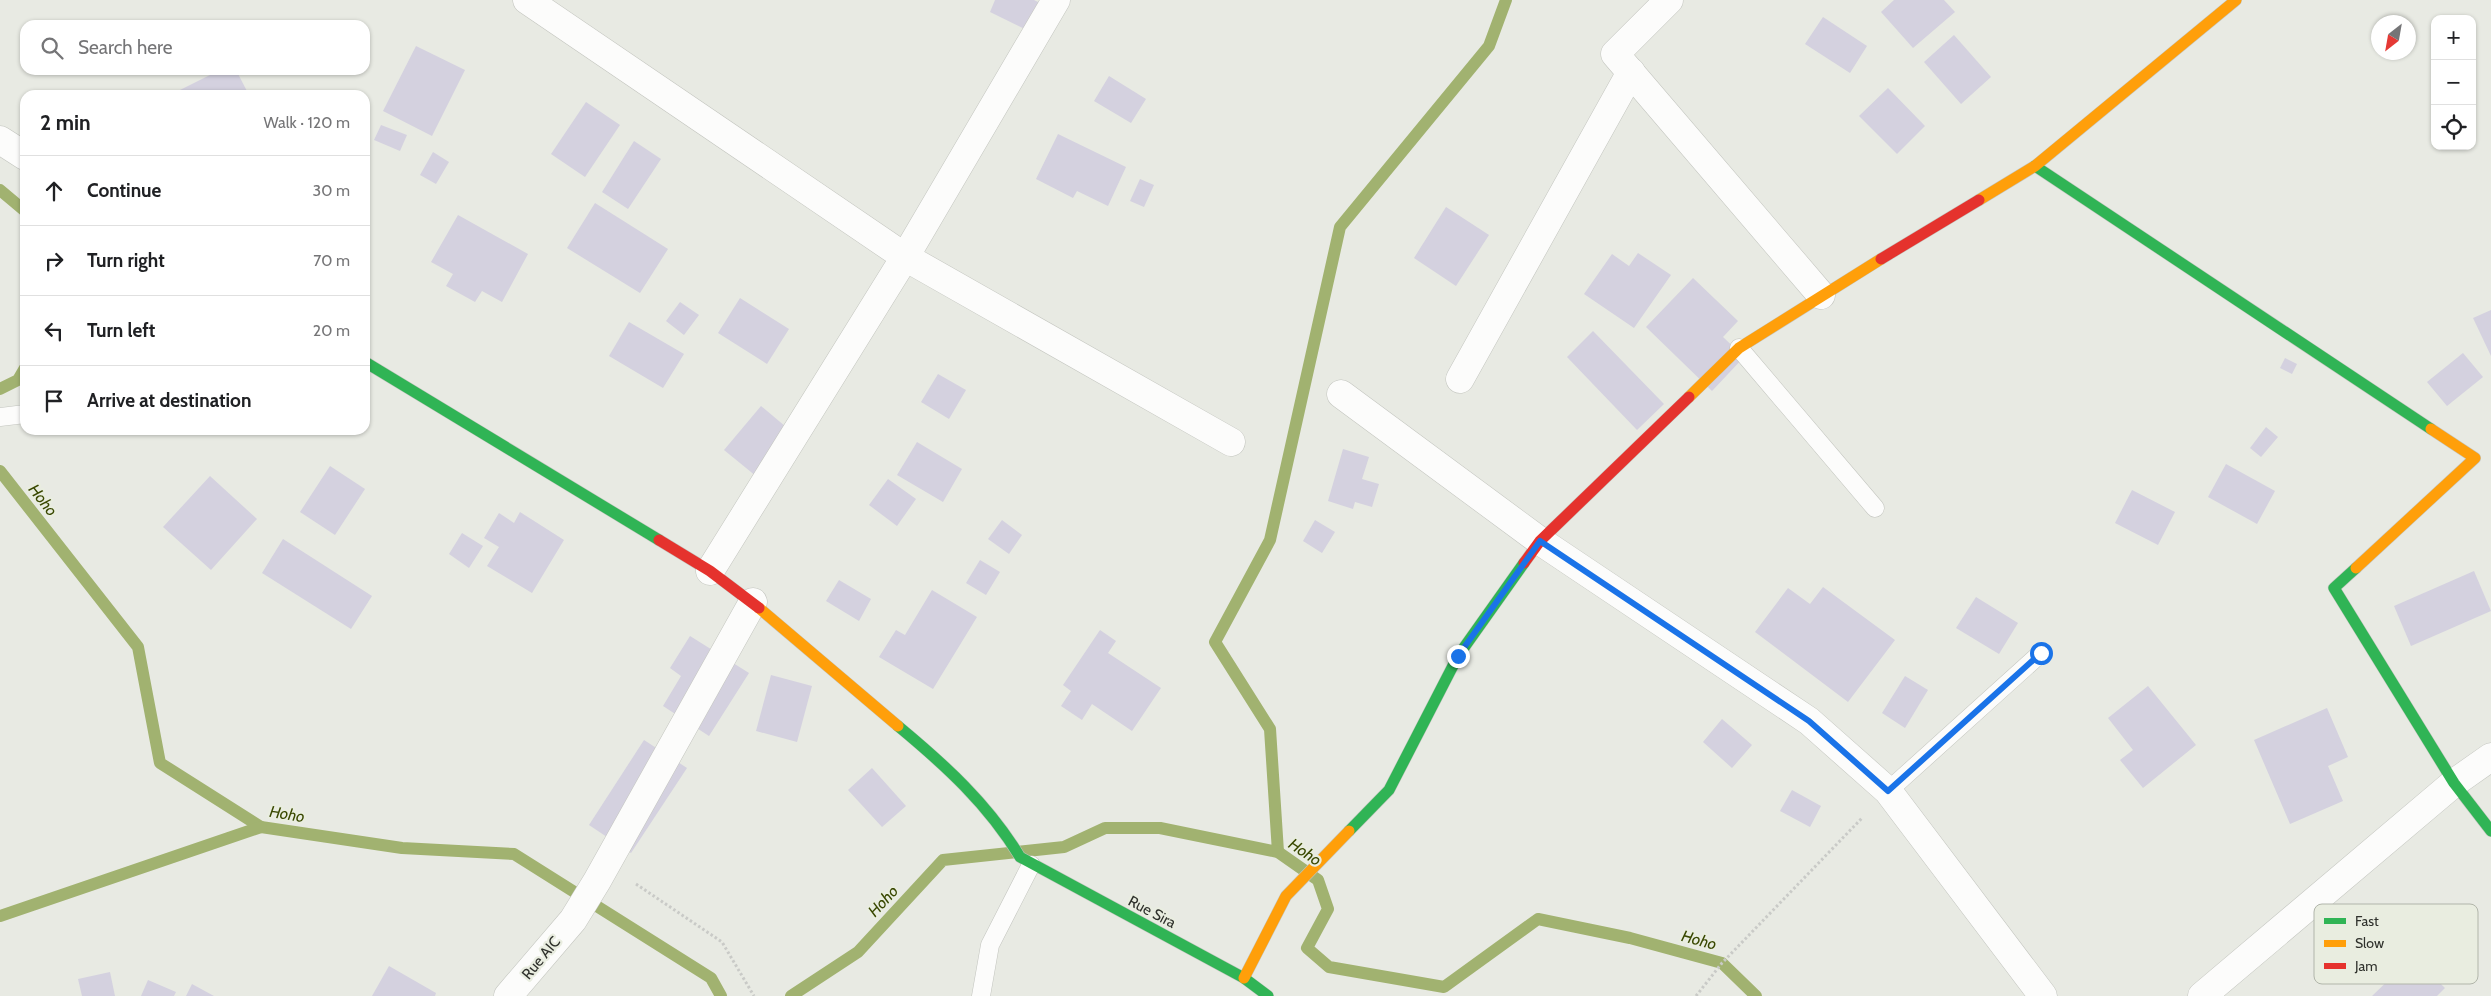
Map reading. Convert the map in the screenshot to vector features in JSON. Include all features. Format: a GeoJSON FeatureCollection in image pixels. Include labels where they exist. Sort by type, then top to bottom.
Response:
{"type":"FeatureCollection","features":[{"type":"Feature","properties":{"kind":"street"},"geometry":{"type":"LineString","coordinates":[[527,0],[905,257],[1231,442]]}},
{"type":"Feature","properties":{"kind":"street"},"geometry":{"type":"LineString","coordinates":[[710,571],[905,257],[1056,0]]}},
{"type":"Feature","properties":{"kind":"street"},"geometry":{"type":"LineString","coordinates":[[1669,0],[1615,54],[1821,295]]}},
{"type":"Feature","properties":{"kind":"street"},"geometry":{"type":"LineString","coordinates":[[1244,978],[1286,896],[1389,790],[1458,656],[1540,541],[1739,348],[1821,295],[2036,166],[2236,0]]}},
{"type":"Feature","properties":{"kind":"street"},"geometry":{"type":"LineString","coordinates":[[1460,379],[1631,72]]}},
{"type":"Feature","properties":{"kind":"street"},"geometry":{"type":"LineString","coordinates":[[0,140],[20,153]]}},
{"type":"Feature","properties":{"kind":"street"},"geometry":{"type":"LineString","coordinates":[[2036,166],[2475,458],[2334,588],[2454,783],[2491,831]]}},
{"type":"Feature","properties":{"kind":"street"},"geometry":{"type":"LineString","coordinates":[[370,365],[710,571],[753,602],[970,788],[1025,861]]}},
{"type":"Feature","properties":{"kind":"street"},"geometry":{"type":"LineString","coordinates":[[1340,394],[1540,541],[1809,721],[1888,791],[2043,996]]}},
{"type":"Feature","properties":{"kind":"street","name":"Rue AIC"},"geometry":{"type":"LineString","coordinates":[[508,996],[573,920],[602,872],[753,602]]}},
{"type":"Feature","properties":{"kind":"street"},"geometry":{"type":"LineString","coordinates":[[2202,996],[2454,783],[2491,757]]}},
{"type":"Feature","properties":{"kind":"street","name":"Rue Sira"},"geometry":{"type":"LineString","coordinates":[[1025,861],[1244,978],[1268,996]]}},
{"type":"Feature","properties":{"kind":"lane"},"geometry":{"type":"LineString","coordinates":[[1739,348],[1875,508]]}},
{"type":"Feature","properties":{"kind":"lane"},"geometry":{"type":"LineString","coordinates":[[0,417],[20,415]]}},
{"type":"Feature","properties":{"kind":"lane"},"geometry":{"type":"LineString","coordinates":[[1888,791],[2041,653]]}},
{"type":"Feature","properties":{"kind":"lane"},"geometry":{"type":"LineString","coordinates":[[981,996],[990,945],[1025,861]]}},
{"type":"Feature","properties":{"kind":"path"},"geometry":{"type":"LineString","coordinates":[[1696,996],[1722,963],[1888,791]]}},
{"type":"Feature","properties":{"kind":"path"},"geometry":{"type":"LineString","coordinates":[[602,872],[722,942],[754,996]]}},
{"type":"Feature","properties":{"kind":"building"},"geometry":{"type":"Polygon","coordinates":[[[995,0],[1034,0],[1052,9],[1039,36],[990,12],[995,0]]]}},
{"type":"Feature","properties":{"kind":"building"},"geometry":{"type":"Polygon","coordinates":[[[1894,0],[1944,0],[1955,12],[1913,48],[1881,12],[1894,0]]]}},
{"type":"Feature","properties":{"kind":"building"},"geometry":{"type":"Polygon","coordinates":[[[1823,17],[1867,46],[1850,73],[1805,44],[1823,17]]]}},
{"type":"Feature","properties":{"kind":"building"},"geometry":{"type":"Polygon","coordinates":[[[1954,35],[1991,77],[1961,104],[1924,62],[1954,35]]]}},
{"type":"Feature","properties":{"kind":"building"},"geometry":{"type":"Polygon","coordinates":[[[416,46],[465,70],[432,136],[383,111],[416,46]]]}},
{"type":"Feature","properties":{"kind":"building"},"geometry":{"type":"Polygon","coordinates":[[[210,75],[239,75],[246,90],[180,90],[210,75]]]}},
{"type":"Feature","properties":{"kind":"building"},"geometry":{"type":"Polygon","coordinates":[[[1109,76],[1146,99],[1131,123],[1094,101],[1109,76]]]}},
{"type":"Feature","properties":{"kind":"building"},"geometry":{"type":"Polygon","coordinates":[[[1888,88],[1925,126],[1897,154],[1859,116],[1888,88]]]}},
{"type":"Feature","properties":{"kind":"building"},"geometry":{"type":"Polygon","coordinates":[[[586,102],[620,125],[585,177],[551,154],[586,102]]]}},
{"type":"Feature","properties":{"kind":"building"},"geometry":{"type":"Polygon","coordinates":[[[381,125],[407,135],[400,151],[374,140],[381,125]]]}},
{"type":"Feature","properties":{"kind":"building"},"geometry":{"type":"Polygon","coordinates":[[[1058,134],[1126,167],[1108,206],[1077,191],[1073,198],[1036,179],[1058,134]]]}},
{"type":"Feature","properties":{"kind":"building"},"geometry":{"type":"Polygon","coordinates":[[[634,141],[661,159],[628,209],[602,192],[634,141]]]}},
{"type":"Feature","properties":{"kind":"building"},"geometry":{"type":"Polygon","coordinates":[[[433,152],[449,162],[436,184],[420,175],[433,152]]]}},
{"type":"Feature","properties":{"kind":"building"},"geometry":{"type":"Polygon","coordinates":[[[1140,179],[1154,185],[1144,207],[1130,201],[1140,179]]]}},
{"type":"Feature","properties":{"kind":"building"},"geometry":{"type":"Polygon","coordinates":[[[595,203],[668,249],[640,293],[567,248],[595,203]]]}},
{"type":"Feature","properties":{"kind":"building"},"geometry":{"type":"Polygon","coordinates":[[[1446,207],[1489,235],[1456,286],[1414,258],[1446,207]]]}},
{"type":"Feature","properties":{"kind":"building"},"geometry":{"type":"Polygon","coordinates":[[[458,215],[528,254],[502,302],[482,291],[475,302],[446,286],[453,274],[431,262],[458,215]]]}},
{"type":"Feature","properties":{"kind":"building"},"geometry":{"type":"Polygon","coordinates":[[[1638,253],[1671,275],[1634,328],[1584,294],[1612,254],[1629,266],[1638,253]]]}},
{"type":"Feature","properties":{"kind":"building"},"geometry":{"type":"Polygon","coordinates":[[[1693,278],[1738,321],[1723,337],[1744,357],[1712,391],[1646,327],[1693,278]]]}},
{"type":"Feature","properties":{"kind":"building"},"geometry":{"type":"Polygon","coordinates":[[[740,298],[789,329],[767,364],[718,333],[740,298]]]}},
{"type":"Feature","properties":{"kind":"building"},"geometry":{"type":"Polygon","coordinates":[[[680,302],[699,315],[684,335],[666,321],[680,302]]]}},
{"type":"Feature","properties":{"kind":"building"},"geometry":{"type":"Polygon","coordinates":[[[2491,310],[2491,356],[2473,318],[2491,310]]]}},
{"type":"Feature","properties":{"kind":"building"},"geometry":{"type":"Polygon","coordinates":[[[629,322],[684,354],[663,388],[609,356],[629,322]]]}},
{"type":"Feature","properties":{"kind":"building"},"geometry":{"type":"Polygon","coordinates":[[[1593,331],[1664,404],[1637,430],[1567,357],[1593,331]]]}},
{"type":"Feature","properties":{"kind":"building"},"geometry":{"type":"Polygon","coordinates":[[[2463,353],[2483,377],[2447,406],[2427,382],[2463,353]]]}},
{"type":"Feature","properties":{"kind":"building"},"geometry":{"type":"Polygon","coordinates":[[[2285,358],[2297,364],[2292,374],[2280,368],[2285,358]]]}},
{"type":"Feature","properties":{"kind":"building"},"geometry":{"type":"Polygon","coordinates":[[[938,374],[966,390],[949,419],[921,402],[938,374]]]}},
{"type":"Feature","properties":{"kind":"building"},"geometry":{"type":"Polygon","coordinates":[[[761,406],[798,437],[762,481],[724,450],[761,406]]]}},
{"type":"Feature","properties":{"kind":"building"},"geometry":{"type":"Polygon","coordinates":[[[2266,427],[2278,437],[2261,457],[2250,448],[2266,427]]]}},
{"type":"Feature","properties":{"kind":"building"},"geometry":{"type":"Polygon","coordinates":[[[917,442],[962,469],[943,502],[897,475],[917,442]]]}},
{"type":"Feature","properties":{"kind":"building"},"geometry":{"type":"Polygon","coordinates":[[[1343,449],[1369,457],[1362,479],[1379,484],[1372,507],[1355,502],[1353,509],[1328,501],[1343,449]]]}},
{"type":"Feature","properties":{"kind":"building"},"geometry":{"type":"Polygon","coordinates":[[[2226,464],[2275,491],[2257,524],[2208,497],[2226,464]]]}},
{"type":"Feature","properties":{"kind":"building"},"geometry":{"type":"Polygon","coordinates":[[[330,466],[365,489],[335,535],[300,512],[330,466]]]}},
{"type":"Feature","properties":{"kind":"building"},"geometry":{"type":"Polygon","coordinates":[[[210,476],[257,519],[211,570],[163,527],[210,476]]]}},
{"type":"Feature","properties":{"kind":"building"},"geometry":{"type":"Polygon","coordinates":[[[888,479],[916,499],[897,526],[869,505],[888,479]]]}},
{"type":"Feature","properties":{"kind":"building"},"geometry":{"type":"Polygon","coordinates":[[[2132,490],[2175,512],[2158,545],[2115,523],[2132,490]]]}},
{"type":"Feature","properties":{"kind":"building"},"geometry":{"type":"Polygon","coordinates":[[[520,512],[564,540],[532,593],[487,566],[499,547],[484,538],[499,513],[514,523],[520,512]]]}},
{"type":"Feature","properties":{"kind":"building"},"geometry":{"type":"Polygon","coordinates":[[[1002,520],[1022,535],[1009,554],[988,539],[1002,520]]]}},
{"type":"Feature","properties":{"kind":"building"},"geometry":{"type":"Polygon","coordinates":[[[1315,520],[1335,532],[1322,553],[1303,541],[1315,520]]]}},
{"type":"Feature","properties":{"kind":"building"},"geometry":{"type":"Polygon","coordinates":[[[462,533],[483,546],[469,568],[449,554],[462,533]]]}},
{"type":"Feature","properties":{"kind":"building"},"geometry":{"type":"Polygon","coordinates":[[[283,539],[372,596],[351,629],[262,573],[283,539]]]}},
{"type":"Feature","properties":{"kind":"building"},"geometry":{"type":"Polygon","coordinates":[[[980,560],[1000,572],[986,595],[966,583],[980,560]]]}},
{"type":"Feature","properties":{"kind":"building"},"geometry":{"type":"Polygon","coordinates":[[[2474,571],[2491,611],[2411,646],[2394,606],[2474,571]]]}},
{"type":"Feature","properties":{"kind":"building"},"geometry":{"type":"Polygon","coordinates":[[[839,580],[871,599],[859,621],[826,601],[839,580]]]}},
{"type":"Feature","properties":{"kind":"building"},"geometry":{"type":"Polygon","coordinates":[[[1823,587],[1895,640],[1848,702],[1755,632],[1788,588],[1810,604],[1823,587]]]}},
{"type":"Feature","properties":{"kind":"building"},"geometry":{"type":"Polygon","coordinates":[[[932,590],[977,617],[933,689],[879,657],[896,630],[905,635],[932,590]]]}},
{"type":"Feature","properties":{"kind":"building"},"geometry":{"type":"Polygon","coordinates":[[[1976,597],[2018,623],[1999,654],[1956,628],[1976,597]]]}},
{"type":"Feature","properties":{"kind":"building"},"geometry":{"type":"Polygon","coordinates":[[[1100,630],[1116,641],[1108,653],[1161,688],[1132,731],[1092,704],[1082,720],[1061,706],[1071,691],[1063,685],[1100,630]]]}},
{"type":"Feature","properties":{"kind":"building"},"geometry":{"type":"Polygon","coordinates":[[[690,636],[749,673],[709,736],[663,706],[681,676],[670,668],[690,636]]]}},
{"type":"Feature","properties":{"kind":"building"},"geometry":{"type":"Polygon","coordinates":[[[771,675],[812,686],[797,742],[756,731],[771,675]]]}},
{"type":"Feature","properties":{"kind":"building"},"geometry":{"type":"Polygon","coordinates":[[[1905,676],[1928,690],[1905,728],[1882,713],[1905,676]]]}},
{"type":"Feature","properties":{"kind":"building"},"geometry":{"type":"Polygon","coordinates":[[[2148,686],[2196,745],[2143,788],[2120,760],[2133,750],[2108,718],[2148,686]]]}},
{"type":"Feature","properties":{"kind":"building"},"geometry":{"type":"Polygon","coordinates":[[[2327,708],[2348,757],[2328,766],[2343,801],[2290,824],[2254,740],[2327,708]]]}},
{"type":"Feature","properties":{"kind":"building"},"geometry":{"type":"Polygon","coordinates":[[[1722,719],[1752,745],[1732,768],[1703,742],[1722,719]]]}},
{"type":"Feature","properties":{"kind":"building"},"geometry":{"type":"Polygon","coordinates":[[[644,740],[687,768],[631,853],[589,825],[644,740]]]}},
{"type":"Feature","properties":{"kind":"building"},"geometry":{"type":"Polygon","coordinates":[[[872,768],[906,806],[882,827],[848,790],[872,768]]]}},
{"type":"Feature","properties":{"kind":"building"},"geometry":{"type":"Polygon","coordinates":[[[1792,790],[1821,806],[1810,827],[1780,811],[1792,790]]]}},
{"type":"Feature","properties":{"kind":"building"},"geometry":{"type":"Polygon","coordinates":[[[389,966],[436,993],[435,996],[372,996],[389,966]]]}},
{"type":"Feature","properties":{"kind":"building"},"geometry":{"type":"Polygon","coordinates":[[[110,972],[115,996],[82,996],[78,979],[110,972]]]}},
{"type":"Feature","properties":{"kind":"building"},"geometry":{"type":"Polygon","coordinates":[[[148,980],[176,992],[174,996],[141,996],[148,980]]]}},
{"type":"Feature","properties":{"kind":"building"},"geometry":{"type":"Polygon","coordinates":[[[192,984],[214,996],[186,996],[192,984]]]}},
{"type":"Feature","properties":{"kind":"building"},"geometry":{"type":"Polygon","coordinates":[[[2384,984],[2441,984],[2445,988],[2437,996],[2372,996],[2384,984]]]}},
{"type":"Feature","properties":{"kind":"waterway"},"geometry":{"type":"LineString","coordinates":[[1278,852],[1270,729],[1215,642],[1270,540],[1340,227],[1489,46],[1506,0]]}},
{"type":"Feature","properties":{"kind":"waterway","name":"Hoho"},"geometry":{"type":"LineString","coordinates":[[0,190],[20,207]]}},
{"type":"Feature","properties":{"kind":"waterway","name":"Hoho"},"geometry":{"type":"LineString","coordinates":[[0,389],[18,380],[20,377]]}},
{"type":"Feature","properties":{"kind":"waterway","name":"Hoho"},"geometry":{"type":"LineString","coordinates":[[0,471],[138,647],[160,763],[261,827],[402,848],[514,854],[711,978],[721,996]]}},
{"type":"Feature","properties":{"kind":"waterway"},"geometry":{"type":"LineString","coordinates":[[0,916],[261,827]]}},
{"type":"Feature","properties":{"kind":"waterway","name":"Hoho"},"geometry":{"type":"LineString","coordinates":[[791,996],[858,952],[943,860],[1064,847],[1105,828],[1160,828],[1278,852],[1318,880],[1328,909],[1307,948],[1329,967],[1444,987],[1538,919],[1630,938],[1722,963],[1756,996]]}},
{"type":"Feature","properties":{"kind":"traffic: fast"},"geometry":{"type":"LineString","coordinates":[[2035,166],[2431,429]]}},
{"type":"Feature","properties":{"kind":"traffic: fast"},"geometry":{"type":"LineString","coordinates":[[370,365],[659,540]]}},
{"type":"Feature","properties":{"kind":"traffic: fast"},"geometry":{"type":"LineString","coordinates":[[1349,831],[1389,790],[1458,656],[1524,563]]}},
{"type":"Feature","properties":{"kind":"traffic: fast"},"geometry":{"type":"LineString","coordinates":[[2356,568],[2334,588],[2454,783],[2491,831]]}},
{"type":"Feature","properties":{"kind":"traffic: fast"},"geometry":{"type":"LineString","coordinates":[[898,726],[965,786],[994,820],[1020,857],[1244,978],[1268,996]]}},
{"type":"Feature","properties":{"kind":"traffic: slow"},"geometry":{"type":"LineString","coordinates":[[1979,200],[2035,166],[2236,0]]}},
{"type":"Feature","properties":{"kind":"traffic: slow"},"geometry":{"type":"LineString","coordinates":[[1689,397],[1739,348],[1881,259]]}},
{"type":"Feature","properties":{"kind":"traffic: slow"},"geometry":{"type":"LineString","coordinates":[[2356,568],[2475,458],[2431,429]]}},
{"type":"Feature","properties":{"kind":"traffic: slow"},"geometry":{"type":"LineString","coordinates":[[759,608],[898,726]]}},
{"type":"Feature","properties":{"kind":"traffic: slow"},"geometry":{"type":"LineString","coordinates":[[1244,978],[1286,896],[1349,831]]}},
{"type":"Feature","properties":{"kind":"traffic: jam"},"geometry":{"type":"LineString","coordinates":[[1881,259],[1979,200]]}},
{"type":"Feature","properties":{"kind":"traffic: jam"},"geometry":{"type":"LineString","coordinates":[[1524,563],[1540,541],[1689,397]]}},
{"type":"Feature","properties":{"kind":"traffic: jam"},"geometry":{"type":"LineString","coordinates":[[659,540],[710,571],[759,608]]}},
{"type":"Feature","properties":{"kind":"route"},"geometry":{"type":"LineString","coordinates":[[1458,656],[1540,541],[1809,721],[1888,791],[2041,653]]}}]}
